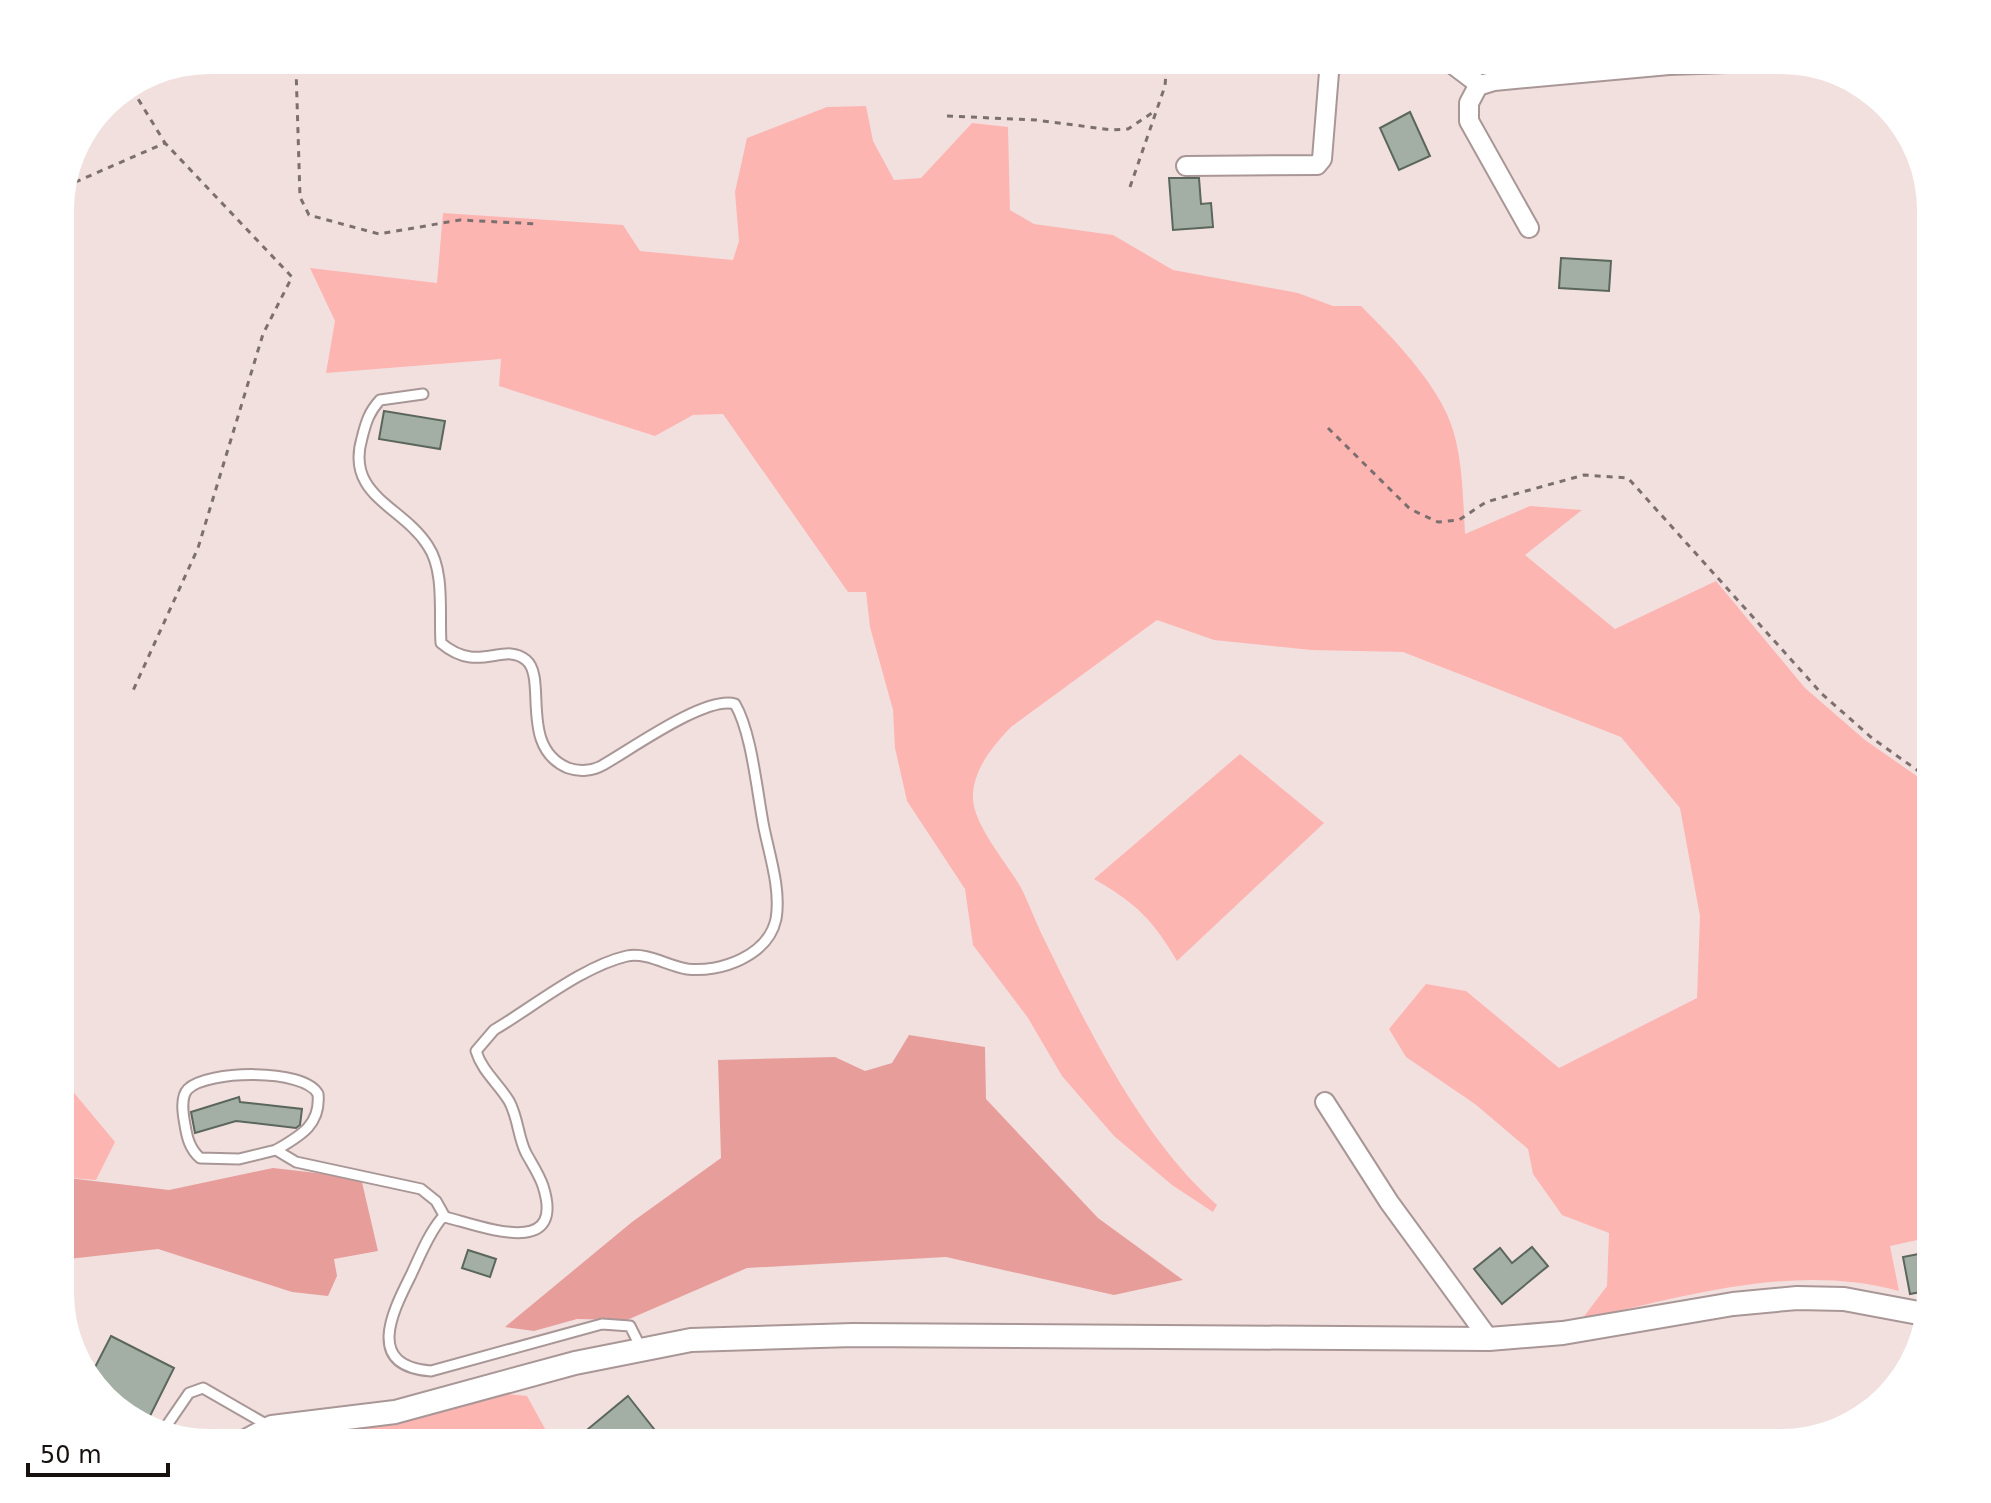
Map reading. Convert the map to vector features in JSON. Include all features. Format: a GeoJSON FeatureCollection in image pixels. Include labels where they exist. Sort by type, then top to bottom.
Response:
{"type":"FeatureCollection","features":[{"type":"Feature","properties":{"kind":"street"},"geometry":{"type":"LineString","coordinates":[[1186,166],[1317,165],[1322,159],[1329,74]]}},
{"type":"Feature","properties":{"kind":"street"},"geometry":{"type":"LineString","coordinates":[[1465,74],[1480,85],[1584,74]]}},
{"type":"Feature","properties":{"kind":"street"},"geometry":{"type":"LineString","coordinates":[[1480,85],[1470,97],[1469,121],[1529,228]]}},
{"type":"Feature","properties":{"kind":"street"},"geometry":{"type":"LineString","coordinates":[[1325,1102],[1389,1202],[1489,1339]]}},
{"type":"Feature","properties":{"kind":"street"},"geometry":{"type":"LineString","coordinates":[[268,1429],[395,1412],[641,1348],[721,1338],[811,1335],[1489,1339],[1563,1333],[1733,1304],[1797,1298],[1844,1299],[1916,1312]]}},
{"type":"Feature","properties":{"kind":"lane"},"geometry":{"type":"LineString","coordinates":[[276,1150],[307,1130],[317,1115],[318,1094],[309,1083],[294,1077],[269,1075],[206,1081],[187,1090],[183,1096],[184,1120],[190,1145],[200,1158],[239,1159],[276,1150],[296,1162],[421,1189],[436,1201],[445,1217],[520,1234],[532,1232],[545,1217],[546,1196],[525,1151],[512,1105],[479,1062],[476,1051],[482,1041],[494,1030],[600,966],[630,955],[686,969],[710,969],[742,961],[763,940],[775,921],[776,886],[745,734],[735,704],[727,701],[709,705],[597,769],[576,771],[560,764],[545,748],[537,725],[534,670],[526,660],[512,653],[475,660],[465,658],[441,643],[436,564],[428,545],[368,488],[359,470],[359,449],[369,412],[380,400],[423,394]]}},
{"type":"Feature","properties":{"kind":"lane"},"geometry":{"type":"LineString","coordinates":[[445,1217],[434,1228],[388,1323],[390,1344],[411,1368],[441,1371],[602,1324],[630,1326],[641,1348]]}},
{"type":"Feature","properties":{"kind":"lane"},"geometry":{"type":"LineString","coordinates":[[169,1423],[189,1393],[203,1388],[272,1427]]}},
{"type":"Feature","properties":{"kind":"path"},"geometry":{"type":"LineString","coordinates":[[296,74],[300,197],[309,215],[379,234],[460,220],[539,224]]}},
{"type":"Feature","properties":{"kind":"path"},"geometry":{"type":"LineString","coordinates":[[1130,187],[1165,86],[1166,74]]}},
{"type":"Feature","properties":{"kind":"path"},"geometry":{"type":"LineString","coordinates":[[131,695],[198,548],[263,334],[292,277],[165,143],[136,96]]}},
{"type":"Feature","properties":{"kind":"path"},"geometry":{"type":"LineString","coordinates":[[947,116],[1036,120],[1112,130],[1128,129],[1155,111]]}},
{"type":"Feature","properties":{"kind":"path"},"geometry":{"type":"LineString","coordinates":[[78,181],[165,143]]}},
{"type":"Feature","properties":{"kind":"path"},"geometry":{"type":"LineString","coordinates":[[1328,428],[1410,509],[1438,522],[1459,520],[1486,502],[1584,475],[1628,478],[1822,694],[1872,738],[1917,770]]}},
{"type":"Feature","properties":{"kind":"shaded area"},"geometry":{"type":"Polygon","coordinates":[[[866,106],[873,141],[894,180],[921,178],[972,123],[1008,127],[1010,210],[1034,224],[1113,235],[1173,270],[1298,293],[1333,306],[1361,306],[1427,380],[1447,413],[1459,455],[1465,534],[1530,506],[1582,510],[1525,555],[1615,629],[1716,581],[1805,688],[1865,740],[1917,776],[1917,1240],[1890,1246],[1899,1291],[1859,1283],[1780,1281],[1700,1293],[1582,1319],[1607,1286],[1609,1233],[1562,1215],[1533,1174],[1528,1149],[1475,1104],[1406,1057],[1389,1029],[1426,984],[1466,991],[1559,1068],[1697,998],[1700,916],[1680,808],[1621,737],[1403,652],[1311,650],[1214,640],[1157,620],[1011,727],[998,741],[981,766],[974,785],[974,806],[978,817],[990,842],[1020,886],[1119,1082],[1165,1149],[1217,1205],[1213,1212],[1172,1185],[1114,1136],[1062,1076],[1028,1018],[973,945],[965,889],[907,801],[895,748],[893,710],[870,627],[866,592],[848,592],[723,414],[693,415],[655,436],[499,386],[501,359],[326,373],[335,321],[310,268],[437,283],[443,213],[623,225],[640,251],[733,260],[739,241],[735,192],[747,138],[827,107],[866,106]]]}},
{"type":"Feature","properties":{"kind":"shaded area"},"geometry":{"type":"Polygon","coordinates":[[[1240,754],[1324,823],[1177,961],[1160,934],[1142,914],[1094,879],[1240,754]]]}},
{"type":"Feature","properties":{"kind":"shaded area"},"geometry":{"type":"Polygon","coordinates":[[[909,1035],[985,1047],[986,1099],[1098,1218],[1183,1280],[1114,1295],[946,1257],[747,1268],[627,1320],[577,1319],[534,1331],[505,1327],[632,1222],[721,1158],[718,1060],[835,1057],[865,1071],[892,1063],[909,1035]]]}},
{"type":"Feature","properties":{"kind":"shaded area"},"geometry":{"type":"Polygon","coordinates":[[[74,1093],[115,1142],[96,1180],[74,1178],[74,1093]]]}},
{"type":"Feature","properties":{"kind":"shaded area"},"geometry":{"type":"Polygon","coordinates":[[[273,1168],[361,1178],[378,1251],[334,1259],[337,1276],[328,1296],[292,1292],[158,1249],[74,1258],[74,1179],[169,1190],[273,1168]]]}},
{"type":"Feature","properties":{"kind":"shaded area"},"geometry":{"type":"Polygon","coordinates":[[[498,1393],[527,1396],[545,1429],[348,1429],[498,1393]]]}},
{"type":"Feature","properties":{"kind":"building"},"geometry":{"type":"Polygon","coordinates":[[[1410,112],[1430,156],[1399,170],[1380,128],[1410,112]]]}},
{"type":"Feature","properties":{"kind":"building"},"geometry":{"type":"Polygon","coordinates":[[[1169,178],[1199,178],[1201,204],[1211,203],[1213,227],[1173,230],[1169,178]]]}},
{"type":"Feature","properties":{"kind":"building"},"geometry":{"type":"Polygon","coordinates":[[[1561,258],[1611,261],[1609,291],[1559,288],[1561,258]]]}},
{"type":"Feature","properties":{"kind":"building"},"geometry":{"type":"Polygon","coordinates":[[[384,411],[445,421],[440,449],[379,439],[384,411]]]}},
{"type":"Feature","properties":{"kind":"building"},"geometry":{"type":"Polygon","coordinates":[[[239,1097],[240,1102],[302,1109],[300,1125],[296,1128],[236,1121],[195,1133],[191,1112],[239,1097]]]}},
{"type":"Feature","properties":{"kind":"building"},"geometry":{"type":"Polygon","coordinates":[[[1532,1247],[1548,1266],[1502,1304],[1474,1269],[1500,1248],[1512,1263],[1532,1247]]]}},
{"type":"Feature","properties":{"kind":"building"},"geometry":{"type":"Polygon","coordinates":[[[468,1250],[496,1259],[490,1277],[462,1268],[468,1250]]]}},
{"type":"Feature","properties":{"kind":"building"},"geometry":{"type":"Polygon","coordinates":[[[1917,1254],[1917,1293],[1910,1294],[1903,1257],[1917,1254]]]}},
{"type":"Feature","properties":{"kind":"building"},"geometry":{"type":"Polygon","coordinates":[[[111,1336],[174,1368],[150,1415],[127,1401],[96,1366],[111,1336]]]}},
{"type":"Feature","properties":{"kind":"building"},"geometry":{"type":"Polygon","coordinates":[[[628,1396],[654,1429],[588,1429],[628,1396]]]}}]}
